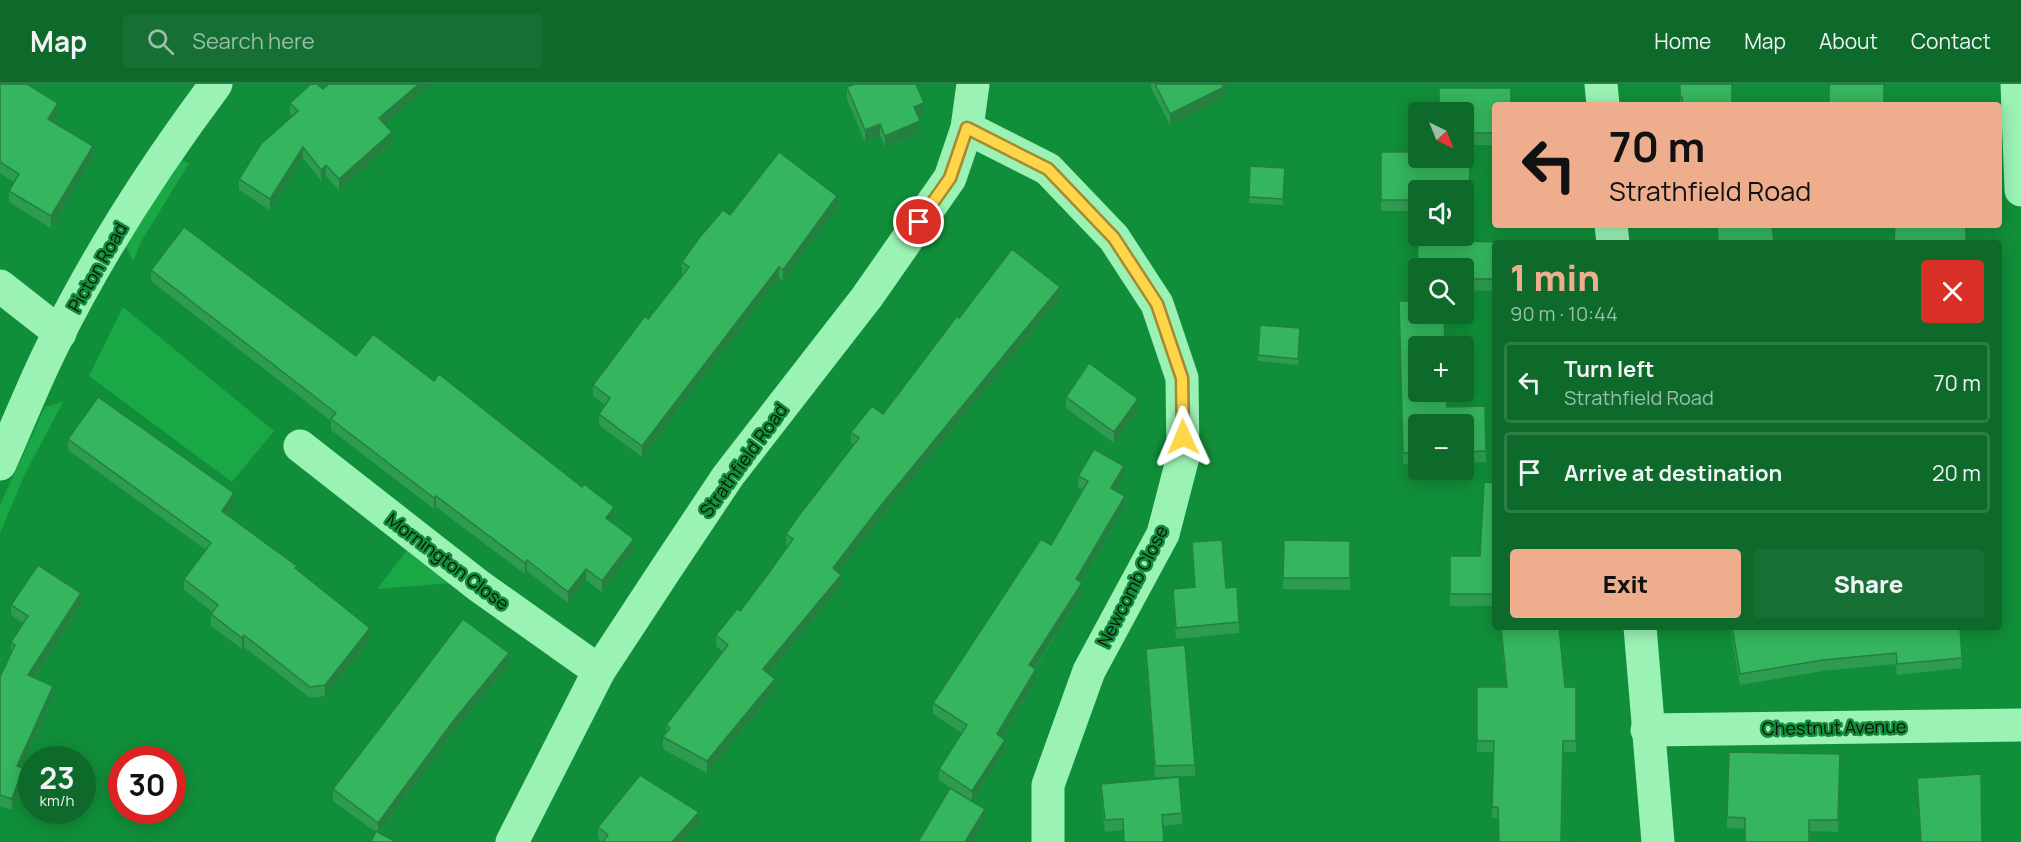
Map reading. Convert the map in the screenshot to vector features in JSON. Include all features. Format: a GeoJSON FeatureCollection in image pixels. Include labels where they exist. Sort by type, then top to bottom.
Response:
{"type":"FeatureCollection","features":[{"type":"Feature","properties":{"kind":"street","name":"Picton Road"},"geometry":{"type":"LineString","coordinates":[[0,464],[60,333],[92,272],[175,138],[216,84]]}},
{"type":"Feature","properties":{"kind":"street","name":"Strathfield Road"},"geometry":{"type":"LineString","coordinates":[[512,842],[599,671],[728,476],[867,297],[950,178],[967,128],[973,84]]}},
{"type":"Feature","properties":{"kind":"street"},"geometry":{"type":"LineString","coordinates":[[1601,84],[1603,102]]}},
{"type":"Feature","properties":{"kind":"street"},"geometry":{"type":"LineString","coordinates":[[2017,84],[2021,190]]}},
{"type":"Feature","properties":{"kind":"street","name":"Newcomb Close"},"geometry":{"type":"LineString","coordinates":[[967,128],[1048,169],[1114,238],[1157,304],[1182,378],[1183,457],[1162,534],[1089,671],[1048,785],[1048,842]]}},
{"type":"Feature","properties":{"kind":"street"},"geometry":{"type":"LineString","coordinates":[[0,286],[60,333]]}},
{"type":"Feature","properties":{"kind":"street","name":"Mornington Close"},"geometry":{"type":"LineString","coordinates":[[300,446],[479,586],[599,671]]}},
{"type":"Feature","properties":{"kind":"street"},"geometry":{"type":"LineString","coordinates":[[1640,630],[1658,842]]}},
{"type":"Feature","properties":{"kind":"street","name":"Chestnut Avenue"},"geometry":{"type":"LineString","coordinates":[[1647,730],[2021,724]]}},
{"type":"Feature","properties":{"kind":"green space"},"geometry":{"type":"Polygon","coordinates":[[[179,159],[189,163],[141,242],[133,261],[126,246],[179,159]]]}},
{"type":"Feature","properties":{"kind":"green space"},"geometry":{"type":"Polygon","coordinates":[[[123,307],[274,431],[232,482],[89,376],[123,307]]]}},
{"type":"Feature","properties":{"kind":"green space"},"geometry":{"type":"Polygon","coordinates":[[[63,402],[25,474],[0,533],[0,505],[45,407],[63,402]]]}},
{"type":"Feature","properties":{"kind":"green space"},"geometry":{"type":"Polygon","coordinates":[[[408,549],[452,583],[377,589],[408,549]]]}},
{"type":"Feature","properties":{"kind":"building"},"geometry":{"type":"Polygon","coordinates":[[[0,84],[27,84],[58,103],[48,119],[93,146],[51,216],[9,191],[19,174],[0,162],[0,84]]]}},
{"type":"Feature","properties":{"kind":"building"},"geometry":{"type":"Polygon","coordinates":[[[311,84],[317,84],[323,89],[329,84],[419,84],[379,118],[392,132],[339,179],[326,165],[321,170],[303,147],[270,199],[239,179],[261,144],[298,111],[290,103],[311,84]]]}},
{"type":"Feature","properties":{"kind":"building"},"geometry":{"type":"Polygon","coordinates":[[[855,84],[916,84],[924,103],[914,107],[920,121],[885,136],[880,124],[865,130],[847,87],[855,84]]]}},
{"type":"Feature","properties":{"kind":"building"},"geometry":{"type":"Polygon","coordinates":[[[1155,84],[1224,84],[1222,88],[1170,114],[1155,84]]]}},
{"type":"Feature","properties":{"kind":"building"},"geometry":{"type":"Polygon","coordinates":[[[1680,84],[1732,84],[1732,102],[1683,102],[1680,97],[1680,84]]]}},
{"type":"Feature","properties":{"kind":"building"},"geometry":{"type":"Polygon","coordinates":[[[1829,84],[1884,84],[1884,102],[1829,102],[1829,84]]]}},
{"type":"Feature","properties":{"kind":"building"},"geometry":{"type":"Polygon","coordinates":[[[1439,88],[1511,88],[1511,102],[1492,102],[1492,133],[1474,133],[1474,102],[1439,102],[1439,88]]]}},
{"type":"Feature","properties":{"kind":"building"},"geometry":{"type":"Polygon","coordinates":[[[779,152],[837,196],[783,270],[779,267],[642,446],[599,414],[610,398],[593,385],[645,316],[648,319],[689,267],[682,262],[699,238],[723,210],[730,215],[779,152]]]}},
{"type":"Feature","properties":{"kind":"building"},"geometry":{"type":"Polygon","coordinates":[[[1381,152],[1408,152],[1408,168],[1470,168],[1470,180],[1408,180],[1408,200],[1381,200],[1381,152]]]}},
{"type":"Feature","properties":{"kind":"building"},"geometry":{"type":"Polygon","coordinates":[[[1250,166],[1285,168],[1283,199],[1249,197],[1250,166]]]}},
{"type":"Feature","properties":{"kind":"building"},"geometry":{"type":"Polygon","coordinates":[[[184,227],[356,356],[373,334],[434,381],[439,374],[582,487],[584,484],[614,507],[606,518],[634,539],[602,581],[586,569],[568,592],[527,560],[525,563],[436,496],[434,498],[331,419],[336,413],[151,270],[184,227]]]}},
{"type":"Feature","properties":{"kind":"building"},"geometry":{"type":"Polygon","coordinates":[[[1717,228],[1772,228],[1774,240],[1718,240],[1717,228]]]}},
{"type":"Feature","properties":{"kind":"building"},"geometry":{"type":"Polygon","coordinates":[[[1895,228],[1966,228],[1966,240],[1894,240],[1895,228]]]}},
{"type":"Feature","properties":{"kind":"building"},"geometry":{"type":"Polygon","coordinates":[[[1474,241],[1492,242],[1492,279],[1474,279],[1474,258],[1418,258],[1418,246],[1474,246],[1474,241]]]}},
{"type":"Feature","properties":{"kind":"building"},"geometry":{"type":"Polygon","coordinates":[[[1012,249],[1060,287],[879,508],[833,568],[841,575],[763,669],[775,679],[707,761],[663,737],[670,728],[666,725],[728,645],[716,635],[737,609],[740,611],[768,574],[793,539],[786,534],[859,438],[851,432],[872,406],[883,414],[957,316],[959,318],[1012,249]]]}},
{"type":"Feature","properties":{"kind":"building"},"geometry":{"type":"Polygon","coordinates":[[[1399,301],[1408,301],[1408,324],[1444,324],[1445,336],[1408,336],[1408,402],[1447,402],[1447,407],[1485,406],[1486,451],[1474,452],[1474,414],[1408,414],[1408,453],[1403,453],[1399,301]]]}},
{"type":"Feature","properties":{"kind":"building"},"geometry":{"type":"Polygon","coordinates":[[[1260,325],[1300,328],[1298,359],[1258,355],[1260,325]]]}},
{"type":"Feature","properties":{"kind":"building"},"geometry":{"type":"Polygon","coordinates":[[[1089,363],[1138,399],[1114,432],[1066,397],[1089,363]]]}},
{"type":"Feature","properties":{"kind":"building"},"geometry":{"type":"Polygon","coordinates":[[[98,397],[234,493],[222,511],[297,566],[295,568],[370,628],[325,685],[310,687],[244,635],[242,638],[211,614],[218,605],[184,579],[211,543],[68,439],[98,397]]]}},
{"type":"Feature","properties":{"kind":"building"},"geometry":{"type":"Polygon","coordinates":[[[1094,449],[1124,466],[1111,488],[1125,496],[1076,579],[1082,583],[1029,665],[1036,669],[997,734],[1005,740],[972,791],[939,769],[967,725],[933,703],[1041,539],[1051,545],[1088,481],[1078,476],[1094,449]]]}},
{"type":"Feature","properties":{"kind":"building"},"geometry":{"type":"Polygon","coordinates":[[[1484,482],[1492,483],[1492,594],[1450,594],[1450,556],[1480,556],[1484,482]]]}},
{"type":"Feature","properties":{"kind":"building"},"geometry":{"type":"Polygon","coordinates":[[[1222,540],[1226,588],[1237,587],[1239,622],[1176,628],[1173,589],[1195,587],[1192,542],[1222,540]]]}},
{"type":"Feature","properties":{"kind":"building"},"geometry":{"type":"Polygon","coordinates":[[[1284,540],[1350,541],[1350,578],[1283,578],[1284,540]]]}},
{"type":"Feature","properties":{"kind":"building"},"geometry":{"type":"Polygon","coordinates":[[[38,565],[81,593],[28,675],[53,686],[26,746],[18,746],[18,782],[12,799],[0,795],[0,677],[15,645],[11,642],[28,616],[11,605],[38,565]]]}},
{"type":"Feature","properties":{"kind":"building"},"geometry":{"type":"Polygon","coordinates":[[[463,619],[509,653],[454,720],[378,823],[333,789],[463,619]]]}},
{"type":"Feature","properties":{"kind":"building"},"geometry":{"type":"Polygon","coordinates":[[[1501,630],[1559,630],[1565,687],[1576,687],[1576,741],[1563,741],[1561,842],[1499,842],[1498,807],[1492,807],[1494,741],[1477,741],[1477,687],[1507,687],[1501,630]]]}},
{"type":"Feature","properties":{"kind":"building"},"geometry":{"type":"Polygon","coordinates":[[[1733,630],[1960,630],[1962,658],[1897,664],[1896,653],[1823,660],[1740,674],[1733,630]]]}},
{"type":"Feature","properties":{"kind":"building"},"geometry":{"type":"Polygon","coordinates":[[[1185,645],[1195,765],[1155,766],[1146,649],[1185,645]]]}},
{"type":"Feature","properties":{"kind":"building"},"geometry":{"type":"Polygon","coordinates":[[[1729,752],[1840,754],[1838,820],[1809,820],[1809,842],[1745,842],[1745,818],[1727,817],[1729,752]]]}},
{"type":"Feature","properties":{"kind":"building"},"geometry":{"type":"Polygon","coordinates":[[[1981,774],[1982,842],[1921,842],[1917,778],[1981,774]]]}},
{"type":"Feature","properties":{"kind":"building"},"geometry":{"type":"Polygon","coordinates":[[[640,775],[699,812],[672,842],[603,842],[608,835],[598,827],[640,775]]]}},
{"type":"Feature","properties":{"kind":"building"},"geometry":{"type":"Polygon","coordinates":[[[1179,777],[1182,813],[1162,815],[1164,842],[1124,842],[1123,819],[1105,820],[1101,784],[1179,777]]]}},
{"type":"Feature","properties":{"kind":"building"},"geometry":{"type":"Polygon","coordinates":[[[950,788],[985,809],[965,842],[918,842],[950,788]]]}},
{"type":"Feature","properties":{"kind":"building"},"geometry":{"type":"Polygon","coordinates":[[[376,831],[396,842],[371,842],[376,831]]]}},
{"type":"Feature","properties":{"kind":"route"},"geometry":{"type":"LineString","coordinates":[[919,222],[950,178],[967,128],[1048,169],[1114,238],[1157,304],[1182,378],[1183,437]]}}]}
